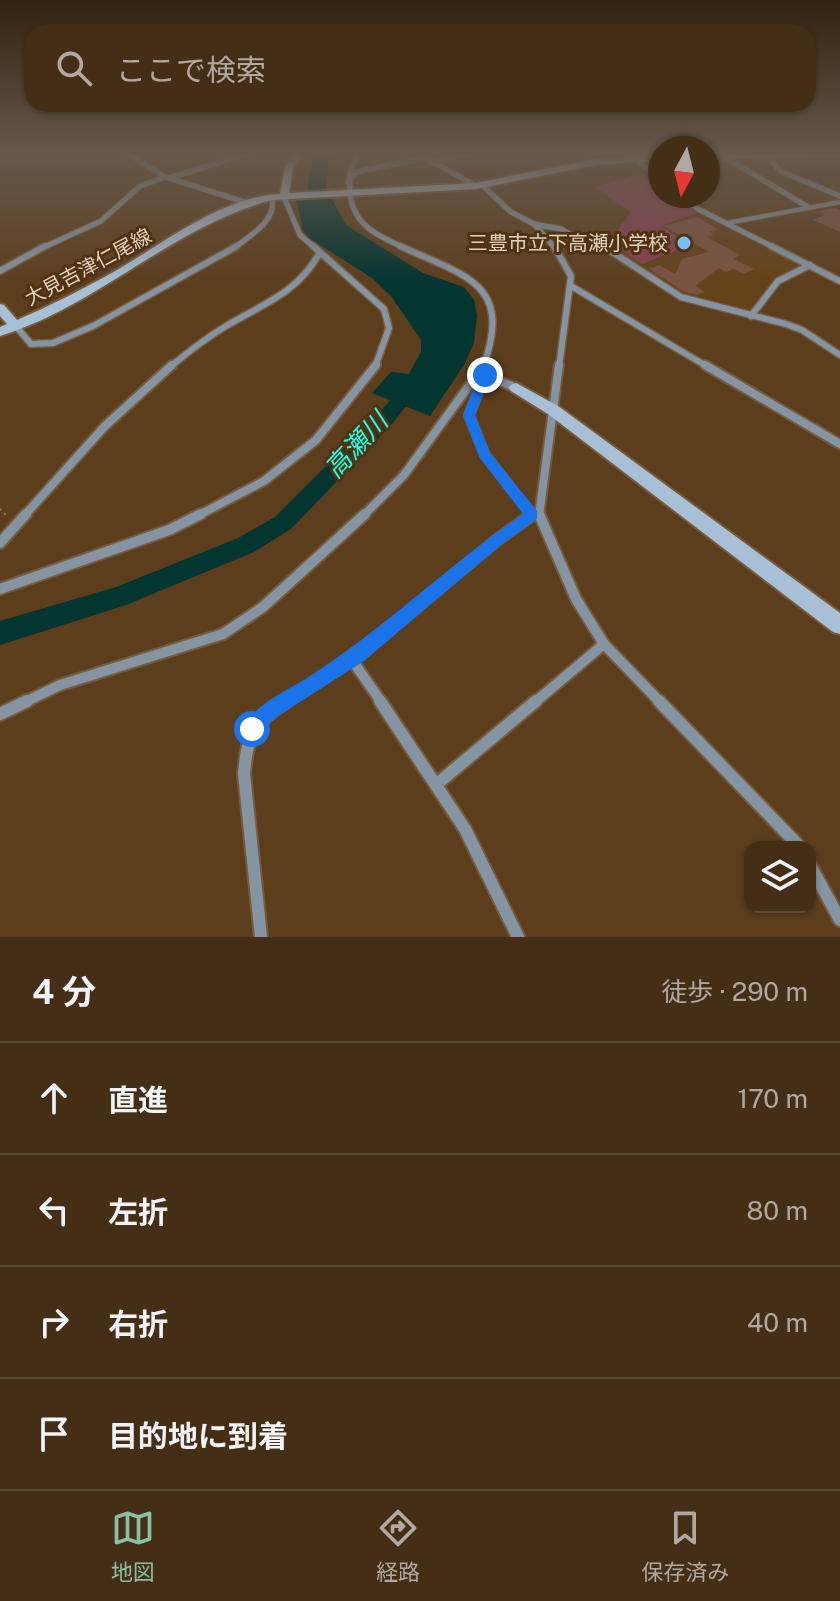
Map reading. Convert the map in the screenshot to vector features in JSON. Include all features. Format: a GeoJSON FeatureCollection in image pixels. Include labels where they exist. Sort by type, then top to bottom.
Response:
{"type":"FeatureCollection","features":[{"type":"Feature","properties":{"kind":"main road","name":"大見吉津仁尾線"},"geometry":{"type":"LineString","coordinates":[[0,332],[81,295],[248,203],[283,197]]}},
{"type":"Feature","properties":{"kind":"main road"},"geometry":{"type":"LineString","coordinates":[[0,308],[15,325]]}},
{"type":"Feature","properties":{"kind":"main road"},"geometry":{"type":"LineString","coordinates":[[516,388],[553,410],[840,625]]}},
{"type":"Feature","properties":{"kind":"street"},"geometry":{"type":"LineString","coordinates":[[0,271],[67,234],[101,221],[128,197]]}},
{"type":"Feature","properties":{"kind":"street"},"geometry":{"type":"LineString","coordinates":[[226,197],[248,203]]}},
{"type":"Feature","properties":{"kind":"street"},"geometry":{"type":"LineString","coordinates":[[0,589],[88,561],[202,515],[264,481],[316,440],[372,372],[383,351],[389,328],[384,309],[300,235],[278,197]]}},
{"type":"Feature","properties":{"kind":"street"},"geometry":{"type":"LineString","coordinates":[[15,325],[31,344],[42,345],[93,326],[246,241],[271,215],[278,197]]}},
{"type":"Feature","properties":{"kind":"street"},"geometry":{"type":"LineString","coordinates":[[350,197],[352,210],[365,227],[401,248],[456,271],[480,287],[491,303],[495,320],[485,370],[469,415],[485,455],[536,515],[576,599],[604,644],[794,841]]}},
{"type":"Feature","properties":{"kind":"street"},"geometry":{"type":"LineString","coordinates":[[493,197],[511,212],[534,224],[561,229],[581,241],[603,246],[681,297],[802,330],[840,355]]}},
{"type":"Feature","properties":{"kind":"street"},"geometry":{"type":"LineString","coordinates":[[791,197],[808,207]]}},
{"type":"Feature","properties":{"kind":"street"},"geometry":{"type":"LineString","coordinates":[[697,208],[840,281]]}},
{"type":"Feature","properties":{"kind":"street"},"geometry":{"type":"LineString","coordinates":[[261,937],[244,774],[246,748],[252,729],[272,710],[352,660],[497,540],[536,515],[571,276],[558,251],[534,224]]}},
{"type":"Feature","properties":{"kind":"street"},"geometry":{"type":"LineString","coordinates":[[0,543],[69,466],[143,391],[200,343],[296,287],[310,274],[319,254]]}},
{"type":"Feature","properties":{"kind":"street"},"geometry":{"type":"LineString","coordinates":[[751,316],[778,281],[810,265]]}},
{"type":"Feature","properties":{"kind":"street"},"geometry":{"type":"LineString","coordinates":[[571,286],[840,444]]}},
{"type":"Feature","properties":{"kind":"street"},"geometry":{"type":"LineString","coordinates":[[485,370],[516,388]]}},
{"type":"Feature","properties":{"kind":"street"},"geometry":{"type":"LineString","coordinates":[[0,714],[60,685],[223,634],[263,607],[336,542],[404,475],[485,370]]}},
{"type":"Feature","properties":{"kind":"street"},"geometry":{"type":"LineString","coordinates":[[437,784],[604,644]]}},
{"type":"Feature","properties":{"kind":"street"},"geometry":{"type":"LineString","coordinates":[[352,660],[437,784],[504,899],[518,937]]}},
{"type":"Feature","properties":{"kind":"street"},"geometry":{"type":"LineString","coordinates":[[816,876],[840,920]]}},
{"type":"Feature","properties":{"kind":"lane"},"geometry":{"type":"LineString","coordinates":[[727,223],[840,199]]}},
{"type":"Feature","properties":{"kind":"shaded area","name":"三豊市立下高瀬小学校"},"geometry":{"type":"Polygon","coordinates":[[[608,197],[648,197],[648,208],[694,208],[804,266],[775,280],[748,314],[688,298],[604,244],[617,237],[619,228],[631,212],[608,197]]]}},
{"type":"Feature","properties":{"kind":"shaded area"},"geometry":{"type":"Polygon","coordinates":[[[608,197],[648,197],[648,208],[694,208],[699,212],[661,226],[690,245],[642,264],[609,242],[617,237],[619,228],[631,212],[608,197]]]}},
{"type":"Feature","properties":{"kind":"water"},"geometry":{"type":"Polygon","coordinates":[[[331,197],[346,225],[423,273],[464,287],[474,300],[477,315],[474,343],[464,365],[430,416],[372,393],[391,372],[409,374],[421,352],[421,340],[391,296],[372,278],[309,238],[303,230],[296,199],[331,197]]]}},
{"type":"Feature","properties":{"kind":"building"},"geometry":{"type":"Polygon","coordinates":[[[840,210],[840,232],[813,220],[825,215],[818,211],[840,210]]]}},
{"type":"Feature","properties":{"kind":"building"},"geometry":{"type":"Polygon","coordinates":[[[697,217],[718,229],[709,232],[714,235],[707,237],[740,255],[734,259],[754,269],[743,274],[733,269],[726,272],[719,268],[695,286],[705,292],[697,295],[684,292],[649,269],[659,265],[675,274],[682,259],[709,252],[663,226],[697,217]]]}},
{"type":"Feature","properties":{"kind":"waterway","name":"高瀬川"},"geometry":{"type":"LineString","coordinates":[[0,633],[118,597],[246,545],[283,523],[386,418],[414,384]]}},
{"type":"Feature","properties":{"kind":"place","name":"三豊市立下高瀬小学校"},"geometry":{"type":"Point","coordinates":[684,243]}},
{"type":"Feature","properties":{"kind":"route"},"geometry":{"type":"LineString","coordinates":[[252,729],[272,710],[359,655],[497,540],[532,515],[485,455],[469,415],[485,375]]}}]}
